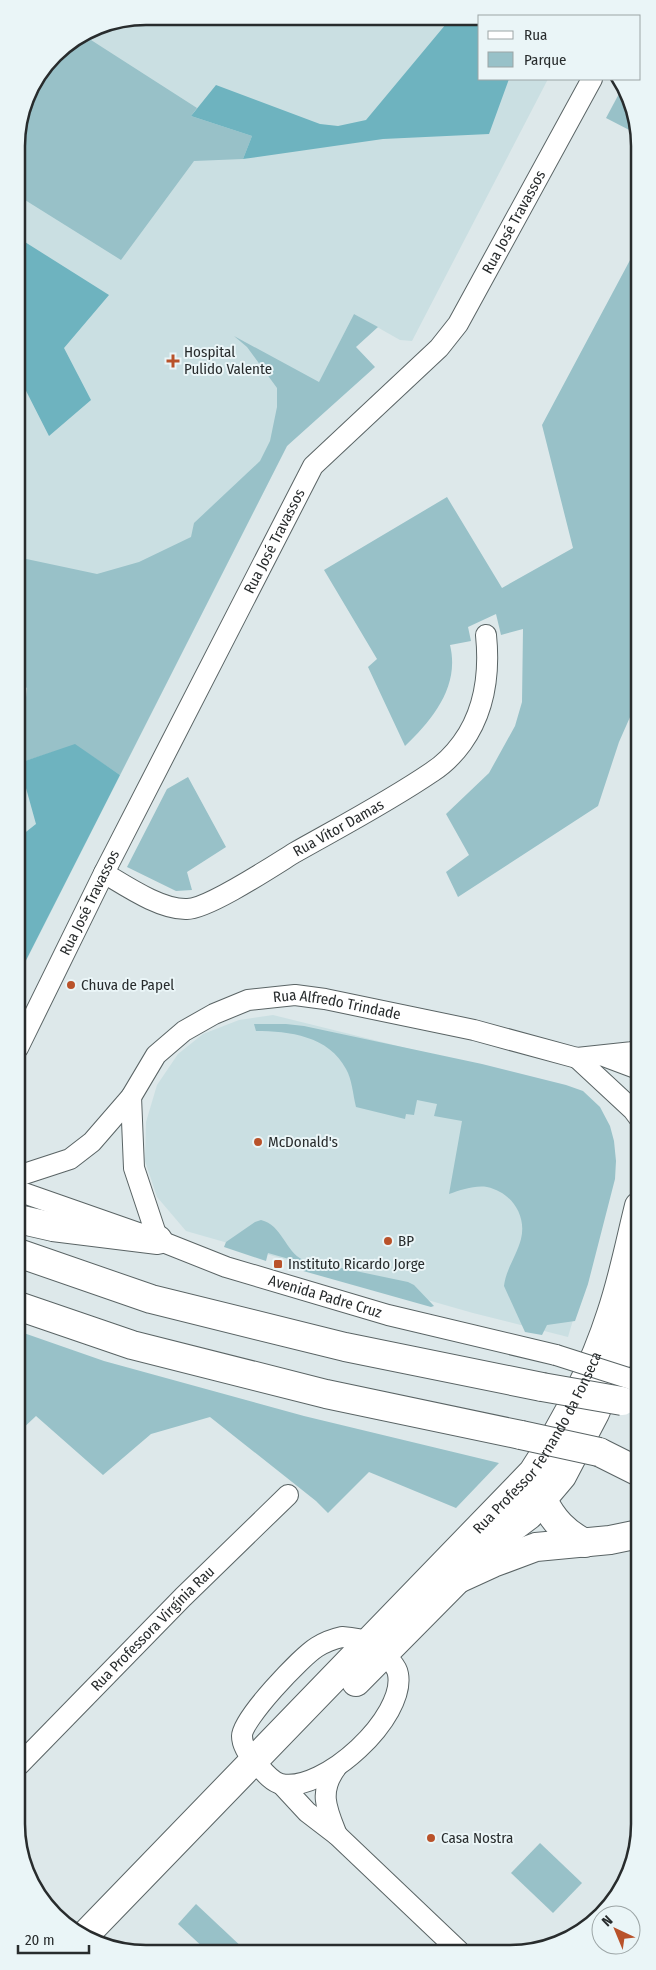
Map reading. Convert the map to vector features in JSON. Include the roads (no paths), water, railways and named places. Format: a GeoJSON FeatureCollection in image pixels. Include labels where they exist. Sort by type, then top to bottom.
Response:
{"type":"FeatureCollection","features":[{"type":"Feature","properties":{"kind":"main road"},"geometry":{"type":"LineString","coordinates":[[25,1221],[53,1227],[158,1240]]}},
{"type":"Feature","properties":{"kind":"main road","name":"Rua Professor Fernando da Fonseca"},"geometry":{"type":"LineString","coordinates":[[108,1939],[267,1773],[533,1472],[554,1441],[573,1404],[611,1314],[631,1237]]}},
{"type":"Feature","properties":{"kind":"main road","name":"Avenida Padre Cruz"},"geometry":{"type":"LineString","coordinates":[[25,1255],[151,1299],[345,1347],[542,1387],[631,1391]]}},
{"type":"Feature","properties":{"kind":"main road"},"geometry":{"type":"LineString","coordinates":[[25,1308],[132,1344],[326,1394],[600,1452],[631,1456]]}},
{"type":"Feature","properties":{"kind":"main road","name":"Rua Professor Fernando da Fonseca"},"geometry":{"type":"LineString","coordinates":[[377,1648],[458,1579],[483,1550],[524,1520],[562,1476],[595,1413],[621,1351],[631,1321]]}},
{"type":"Feature","properties":{"kind":"main road"},"geometry":{"type":"LineString","coordinates":[[554,1441],[543,1467],[539,1484],[543,1500],[563,1530],[585,1543]]}},
{"type":"Feature","properties":{"kind":"main road"},"geometry":{"type":"LineString","coordinates":[[600,1452],[631,1468]]}},
{"type":"Feature","properties":{"kind":"main road"},"geometry":{"type":"LineString","coordinates":[[458,1579],[492,1563],[536,1547],[585,1543],[631,1535]]}},
{"type":"Feature","properties":{"kind":"main road","name":"Rua Professor Fernando da Fonseca"},"geometry":{"type":"LineString","coordinates":[[90,1931],[267,1773]]}},
{"type":"Feature","properties":{"kind":"street","name":"Rua José Travassos"},"geometry":{"type":"LineString","coordinates":[[25,1034],[104,873],[312,466],[438,348],[458,324],[591,80]]}},
{"type":"Feature","properties":{"kind":"street","name":"Rua Vítor Damas"},"geometry":{"type":"LineString","coordinates":[[104,873],[171,908],[188,910],[208,903],[236,888],[433,772],[460,745],[478,713],[487,675],[486,635]]}},
{"type":"Feature","properties":{"kind":"street","name":"Rua Alfredo Trindade"},"geometry":{"type":"LineString","coordinates":[[25,1174],[70,1159],[92,1142],[131,1096],[156,1055],[184,1031],[214,1014],[248,1000],[295,995],[325,999],[474,1030],[577,1058],[631,1052]]}},
{"type":"Feature","properties":{"kind":"street","name":"Rua Alfredo Trindade"},"geometry":{"type":"LineString","coordinates":[[602,1055],[631,1066]]}},
{"type":"Feature","properties":{"kind":"street","name":"Rua Alfredo Trindade"},"geometry":{"type":"LineString","coordinates":[[577,1058],[631,1108]]}},
{"type":"Feature","properties":{"kind":"street"},"geometry":{"type":"LineString","coordinates":[[131,1096],[134,1168],[158,1240]]}},
{"type":"Feature","properties":{"kind":"street","name":"Avenida Padre Cruz"},"geometry":{"type":"LineString","coordinates":[[25,1193],[158,1240],[226,1267],[360,1306],[556,1355],[631,1390]]}},
{"type":"Feature","properties":{"kind":"street","name":"Rua Professora Virgínia Rau"},"geometry":{"type":"LineString","coordinates":[[25,1759],[183,1597],[288,1495]]}},
{"type":"Feature","properties":{"kind":"street"},"geometry":{"type":"LineString","coordinates":[[267,1773],[310,1781],[336,1768],[352,1755],[373,1733],[394,1701],[398,1675],[396,1668],[377,1648],[342,1637],[330,1640],[316,1647],[251,1715],[244,1727],[242,1737],[247,1752],[267,1773],[307,1812],[337,1835],[453,1945]]}},
{"type":"Feature","properties":{"kind":"street"},"geometry":{"type":"LineString","coordinates":[[336,1768],[326,1788],[325,1801],[337,1835]]}},
{"type":"Feature","properties":{"kind":"place","name":"Hospital Pulido Valente"},"geometry":{"type":"Point","coordinates":[173,361]}},
{"type":"Feature","properties":{"kind":"place","name":"Chuva de Papel"},"geometry":{"type":"Point","coordinates":[71,985]}},
{"type":"Feature","properties":{"kind":"place","name":"McDonald's"},"geometry":{"type":"Point","coordinates":[258,1142]}},
{"type":"Feature","properties":{"kind":"place","name":"BP"},"geometry":{"type":"Point","coordinates":[388,1241]}},
{"type":"Feature","properties":{"kind":"place","name":"Instituto Ricardo Jorge"},"geometry":{"type":"Point","coordinates":[278,1264]}},
{"type":"Feature","properties":{"kind":"place","name":"Casa Nostra"},"geometry":{"type":"Point","coordinates":[431,1838]}}]}
